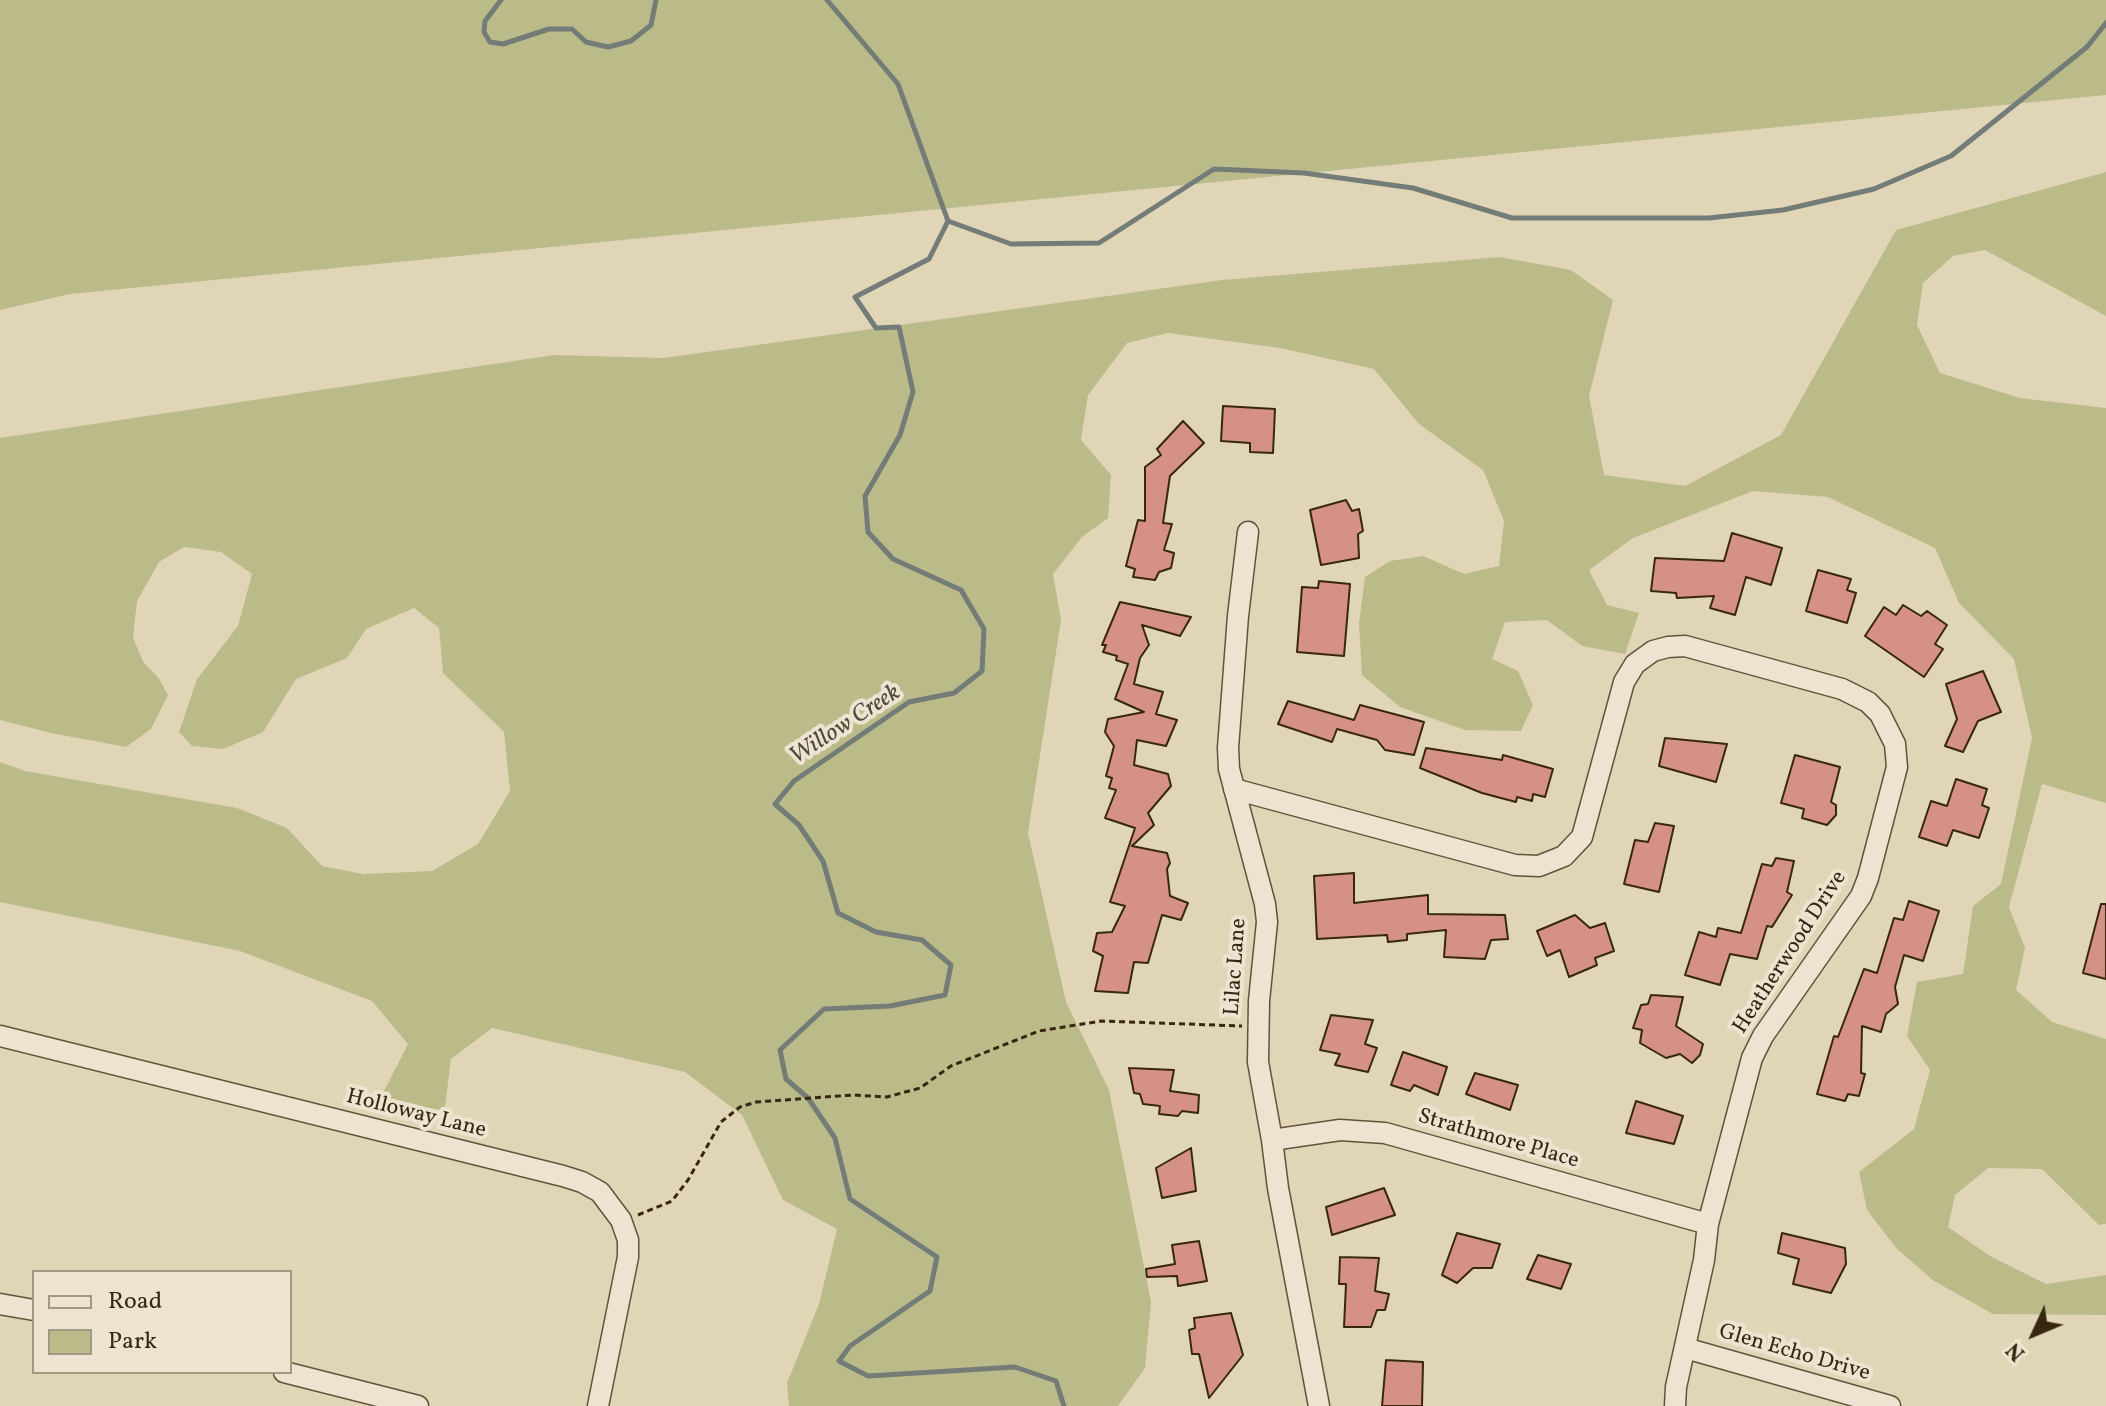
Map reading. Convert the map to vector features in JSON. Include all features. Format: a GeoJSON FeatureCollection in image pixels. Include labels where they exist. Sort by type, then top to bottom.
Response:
{"type":"FeatureCollection","features":[{"type":"Feature","properties":{"kind":"street","name":"Lilac Lane"},"geometry":{"type":"LineString","coordinates":[[1248,532],[1228,748],[1234,789],[1265,904],[1267,922],[1257,1027],[1258,1062],[1319,1406]]}},
{"type":"Feature","properties":{"kind":"street","name":"Heatherwood Drive"},"geometry":{"type":"LineString","coordinates":[[1234,789],[1515,865],[1539,866],[1564,856],[1582,837],[1624,682],[1635,664],[1653,651],[1685,646],[1842,689],[1868,702],[1889,728],[1897,761],[1861,896],[1763,1036],[1752,1058],[1708,1224],[1704,1260],[1676,1387],[1675,1406]]}},
{"type":"Feature","properties":{"kind":"street","name":"Holloway Lane"},"geometry":{"type":"LineString","coordinates":[[0,1036],[563,1176],[600,1192],[621,1220]]}},
{"type":"Feature","properties":{"kind":"street","name":"Strathmore Place"},"geometry":{"type":"LineString","coordinates":[[1272,1140],[1340,1130],[1385,1133],[1708,1224]]}},
{"type":"Feature","properties":{"kind":"street"},"geometry":{"type":"LineString","coordinates":[[598,1406],[627,1265],[628,1240],[621,1220]]}},
{"type":"Feature","properties":{"kind":"street"},"geometry":{"type":"LineString","coordinates":[[0,1304],[32,1310]]}},
{"type":"Feature","properties":{"kind":"street","name":"Glen Echo Drive"},"geometry":{"type":"LineString","coordinates":[[1685,1348],[1890,1406]]}},
{"type":"Feature","properties":{"kind":"street"},"geometry":{"type":"LineString","coordinates":[[292,1374],[418,1406]]}},
{"type":"Feature","properties":{"kind":"path"},"geometry":{"type":"LineString","coordinates":[[621,1220],[672,1201],[688,1180],[721,1122],[740,1107],[756,1102],[853,1095],[887,1097],[920,1088],[951,1066],[1039,1031],[1101,1021],[1257,1027]]}},
{"type":"Feature","properties":{"kind":"green space"},"geometry":{"type":"Polygon","coordinates":[[[0,0],[2106,0],[2106,95],[70,294],[0,310],[0,0]]]}},
{"type":"Feature","properties":{"kind":"green space"},"geometry":{"type":"Polygon","coordinates":[[[2106,172],[2106,316],[1985,250],[1953,256],[1923,283],[1917,325],[1940,373],[2020,398],[2106,408],[2106,803],[2042,784],[2009,907],[2025,948],[2016,990],[2052,1022],[2106,1039],[2106,1224],[2099,1225],[2042,1169],[1988,1168],[1955,1195],[1948,1227],[1990,1256],[2046,1284],[2106,1275],[2106,1315],[1993,1314],[1934,1281],[1897,1249],[1867,1210],[1859,1172],[1914,1129],[1930,1070],[1907,1036],[1917,982],[1963,974],[1973,906],[2001,884],[2032,738],[2014,659],[1959,603],[1935,548],[1828,497],[1753,491],[1633,538],[1589,570],[1607,605],[1639,613],[1625,654],[1582,646],[1547,620],[1505,622],[1492,659],[1518,671],[1533,705],[1521,731],[1465,730],[1400,707],[1362,675],[1359,623],[1365,577],[1390,561],[1423,556],[1464,574],[1499,566],[1504,521],[1483,470],[1419,424],[1374,369],[1280,348],[1168,333],[1127,343],[1088,395],[1081,440],[1111,475],[1108,518],[1082,537],[1053,574],[1061,620],[1028,833],[1066,1002],[1109,1090],[1151,1302],[1145,1368],[1118,1406],[789,1406],[787,1383],[819,1304],[837,1229],[783,1200],[742,1115],[685,1072],[492,1028],[451,1059],[445,1107],[408,1122],[384,1091],[408,1044],[372,1001],[240,951],[0,902],[0,762],[25,771],[237,808],[287,828],[322,866],[363,874],[432,871],[478,844],[510,791],[504,732],[443,673],[439,628],[414,608],[366,629],[347,658],[296,679],[263,732],[223,749],[192,746],[179,732],[197,679],[238,626],[252,574],[221,552],[184,547],[159,562],[137,601],[133,637],[143,662],[158,677],[168,695],[151,729],[126,747],[0,720],[0,438],[554,355],[664,358],[1222,280],[1500,257],[1571,270],[1613,300],[1589,396],[1604,475],[1685,486],[1781,435],[1896,230],[2106,172]]]}},
{"type":"Feature","properties":{"kind":"building"},"geometry":{"type":"Polygon","coordinates":[[[1223,406],[1275,409],[1273,453],[1250,452],[1250,443],[1221,441],[1223,406]]]}},
{"type":"Feature","properties":{"kind":"building"},"geometry":{"type":"Polygon","coordinates":[[[1183,421],[1204,443],[1170,476],[1163,523],[1172,524],[1164,550],[1174,553],[1171,568],[1159,572],[1155,580],[1133,577],[1135,569],[1126,566],[1138,520],[1145,521],[1145,467],[1161,455],[1157,449],[1183,421]]]}},
{"type":"Feature","properties":{"kind":"building"},"geometry":{"type":"Polygon","coordinates":[[[1346,500],[1352,511],[1359,509],[1363,531],[1358,534],[1359,558],[1321,565],[1310,510],[1346,500]]]}},
{"type":"Feature","properties":{"kind":"building"},"geometry":{"type":"Polygon","coordinates":[[[1732,533],[1782,548],[1771,585],[1746,577],[1735,615],[1710,608],[1714,596],[1677,598],[1676,593],[1651,591],[1655,558],[1724,561],[1732,533]]]}},
{"type":"Feature","properties":{"kind":"building"},"geometry":{"type":"Polygon","coordinates":[[[1818,570],[1851,579],[1847,590],[1856,593],[1847,623],[1806,611],[1818,570]]]}},
{"type":"Feature","properties":{"kind":"building"},"geometry":{"type":"Polygon","coordinates":[[[1319,581],[1350,584],[1344,656],[1297,652],[1302,587],[1318,588],[1319,581]]]}},
{"type":"Feature","properties":{"kind":"building"},"geometry":{"type":"Polygon","coordinates":[[[1120,602],[1191,617],[1180,636],[1142,625],[1149,645],[1140,658],[1134,684],[1163,692],[1156,714],[1177,720],[1166,746],[1137,740],[1134,765],[1168,774],[1171,786],[1148,813],[1154,825],[1132,846],[1167,853],[1170,896],[1188,903],[1181,920],[1162,915],[1148,963],[1134,962],[1128,993],[1095,991],[1103,956],[1093,951],[1097,933],[1112,932],[1125,906],[1110,902],[1135,828],[1105,818],[1116,790],[1109,788],[1112,778],[1106,776],[1114,746],[1105,732],[1108,719],[1144,712],[1115,699],[1128,664],[1116,660],[1117,656],[1103,652],[1106,645],[1102,645],[1120,602]]]}},
{"type":"Feature","properties":{"kind":"building"},"geometry":{"type":"Polygon","coordinates":[[[1903,605],[1921,616],[1927,611],[1947,625],[1935,644],[1943,649],[1924,677],[1865,636],[1884,607],[1896,615],[1903,605]]]}},
{"type":"Feature","properties":{"kind":"building"},"geometry":{"type":"Polygon","coordinates":[[[1983,671],[2001,712],[1978,721],[1963,752],[1945,746],[1957,719],[1946,684],[1983,671]]]}},
{"type":"Feature","properties":{"kind":"building"},"geometry":{"type":"Polygon","coordinates":[[[1288,701],[1354,720],[1360,705],[1424,722],[1414,755],[1385,750],[1377,740],[1337,729],[1332,742],[1278,724],[1288,701]]]}},
{"type":"Feature","properties":{"kind":"building"},"geometry":{"type":"Polygon","coordinates":[[[1665,738],[1727,744],[1716,782],[1659,766],[1665,738]]]}},
{"type":"Feature","properties":{"kind":"building"},"geometry":{"type":"Polygon","coordinates":[[[1426,748],[1502,760],[1503,755],[1553,769],[1545,797],[1533,794],[1532,801],[1517,797],[1516,802],[1482,793],[1420,768],[1426,748]]]}},
{"type":"Feature","properties":{"kind":"building"},"geometry":{"type":"Polygon","coordinates":[[[1795,755],[1840,767],[1831,802],[1836,805],[1836,815],[1827,825],[1802,818],[1804,809],[1781,803],[1795,755]]]}},
{"type":"Feature","properties":{"kind":"building"},"geometry":{"type":"Polygon","coordinates":[[[1956,779],[1987,789],[1982,805],[1989,808],[1979,838],[1953,830],[1947,846],[1919,837],[1931,801],[1947,806],[1956,779]]]}},
{"type":"Feature","properties":{"kind":"building"},"geometry":{"type":"Polygon","coordinates":[[[1655,823],[1674,826],[1659,892],[1624,884],[1635,840],[1648,842],[1655,823]]]}},
{"type":"Feature","properties":{"kind":"building"},"geometry":{"type":"Polygon","coordinates":[[[1776,858],[1794,861],[1787,892],[1792,895],[1772,927],[1767,926],[1757,959],[1730,954],[1720,985],[1685,975],[1699,932],[1716,937],[1718,928],[1741,933],[1762,864],[1772,866],[1776,858]]]}},
{"type":"Feature","properties":{"kind":"building"},"geometry":{"type":"Polygon","coordinates":[[[1354,873],[1354,903],[1428,895],[1428,914],[1505,915],[1508,939],[1491,940],[1485,959],[1444,957],[1446,930],[1407,934],[1407,940],[1388,942],[1387,935],[1317,939],[1314,876],[1354,873]]]}},
{"type":"Feature","properties":{"kind":"building"},"geometry":{"type":"Polygon","coordinates":[[[1909,901],[1939,911],[1923,961],[1904,955],[1895,987],[1898,1004],[1886,1014],[1881,1032],[1862,1026],[1861,1073],[1865,1074],[1859,1096],[1848,1094],[1845,1101],[1817,1094],[1834,1036],[1838,1037],[1864,969],[1877,973],[1894,918],[1903,920],[1909,901]]]}},
{"type":"Feature","properties":{"kind":"building"},"geometry":{"type":"Polygon","coordinates":[[[2101,904],[2106,904],[2106,979],[2083,973],[2101,904]]]}},
{"type":"Feature","properties":{"kind":"building"},"geometry":{"type":"Polygon","coordinates":[[[1575,915],[1590,928],[1605,923],[1614,951],[1595,958],[1597,965],[1569,977],[1560,950],[1547,956],[1537,931],[1575,915]]]}},
{"type":"Feature","properties":{"kind":"building"},"geometry":{"type":"Polygon","coordinates":[[[1651,995],[1683,997],[1676,1026],[1703,1044],[1700,1055],[1692,1063],[1680,1054],[1666,1058],[1640,1043],[1642,1030],[1633,1028],[1641,1005],[1648,1004],[1651,995]]]}},
{"type":"Feature","properties":{"kind":"building"},"geometry":{"type":"Polygon","coordinates":[[[1331,1015],[1373,1020],[1365,1044],[1377,1048],[1368,1072],[1335,1065],[1340,1054],[1320,1050],[1331,1015]]]}},
{"type":"Feature","properties":{"kind":"building"},"geometry":{"type":"Polygon","coordinates":[[[1403,1052],[1447,1067],[1438,1095],[1414,1085],[1410,1091],[1391,1085],[1403,1052]]]}},
{"type":"Feature","properties":{"kind":"building"},"geometry":{"type":"Polygon","coordinates":[[[1129,1068],[1174,1070],[1170,1091],[1199,1095],[1198,1113],[1182,1111],[1178,1116],[1159,1114],[1160,1106],[1143,1104],[1140,1094],[1134,1093],[1129,1068]]]}},
{"type":"Feature","properties":{"kind":"building"},"geometry":{"type":"Polygon","coordinates":[[[1475,1073],[1518,1085],[1510,1110],[1466,1094],[1475,1073]]]}},
{"type":"Feature","properties":{"kind":"building"},"geometry":{"type":"Polygon","coordinates":[[[1636,1101],[1683,1116],[1674,1144],[1626,1133],[1636,1101]]]}},
{"type":"Feature","properties":{"kind":"building"},"geometry":{"type":"Polygon","coordinates":[[[1191,1148],[1196,1191],[1162,1198],[1156,1168],[1191,1148]]]}},
{"type":"Feature","properties":{"kind":"building"},"geometry":{"type":"Polygon","coordinates":[[[1384,1188],[1395,1215],[1332,1235],[1326,1207],[1384,1188]]]}},
{"type":"Feature","properties":{"kind":"building"},"geometry":{"type":"Polygon","coordinates":[[[1457,1233],[1500,1244],[1492,1268],[1473,1268],[1457,1283],[1442,1275],[1457,1233]]]}},
{"type":"Feature","properties":{"kind":"building"},"geometry":{"type":"Polygon","coordinates":[[[1782,1233],[1845,1248],[1846,1264],[1831,1293],[1793,1284],[1799,1259],[1778,1253],[1782,1233]]]}},
{"type":"Feature","properties":{"kind":"building"},"geometry":{"type":"Polygon","coordinates":[[[1199,1241],[1207,1281],[1178,1286],[1177,1276],[1147,1277],[1146,1269],[1175,1264],[1172,1245],[1199,1241]]]}},
{"type":"Feature","properties":{"kind":"building"},"geometry":{"type":"Polygon","coordinates":[[[1538,1255],[1571,1264],[1561,1289],[1527,1279],[1538,1255]]]}},
{"type":"Feature","properties":{"kind":"building"},"geometry":{"type":"Polygon","coordinates":[[[1340,1257],[1379,1258],[1375,1291],[1389,1294],[1385,1310],[1377,1310],[1371,1327],[1344,1327],[1346,1284],[1339,1284],[1340,1257]]]}},
{"type":"Feature","properties":{"kind":"building"},"geometry":{"type":"Polygon","coordinates":[[[1231,1313],[1243,1355],[1209,1398],[1199,1354],[1192,1354],[1189,1330],[1195,1328],[1194,1318],[1231,1313]]]}},
{"type":"Feature","properties":{"kind":"building"},"geometry":{"type":"Polygon","coordinates":[[[1386,1360],[1423,1362],[1422,1406],[1382,1406],[1386,1360]]]}},
{"type":"Feature","properties":{"kind":"waterway","name":"Willow Creek"},"geometry":{"type":"LineString","coordinates":[[501,0],[485,21],[484,32],[490,42],[503,44],[549,29],[572,29],[586,42],[608,47],[631,41],[651,25],[656,0]]}},
{"type":"Feature","properties":{"kind":"waterway","name":"Willow Creek"},"geometry":{"type":"LineString","coordinates":[[827,0],[898,84],[948,221],[929,259],[855,297],[876,328],[899,327],[913,392],[900,435],[865,496],[868,532],[893,559],[961,590],[984,629],[982,671],[954,693],[909,702],[794,781],[775,804],[799,825],[823,861],[838,913],[876,932],[922,940],[951,965],[945,995],[890,1006],[824,1009],[780,1050],[786,1079],[808,1098],[835,1138],[850,1199],[937,1257],[930,1291],[850,1346],[839,1361],[868,1376],[1015,1367],[1056,1381],[1064,1406]]}},
{"type":"Feature","properties":{"kind":"waterway"},"geometry":{"type":"LineString","coordinates":[[948,221],[1011,244],[1099,243],[1214,169],[1304,173],[1413,188],[1512,218],[1709,218],[1783,210],[1874,189],[1951,156],[2087,47],[2106,23]]}}]}
